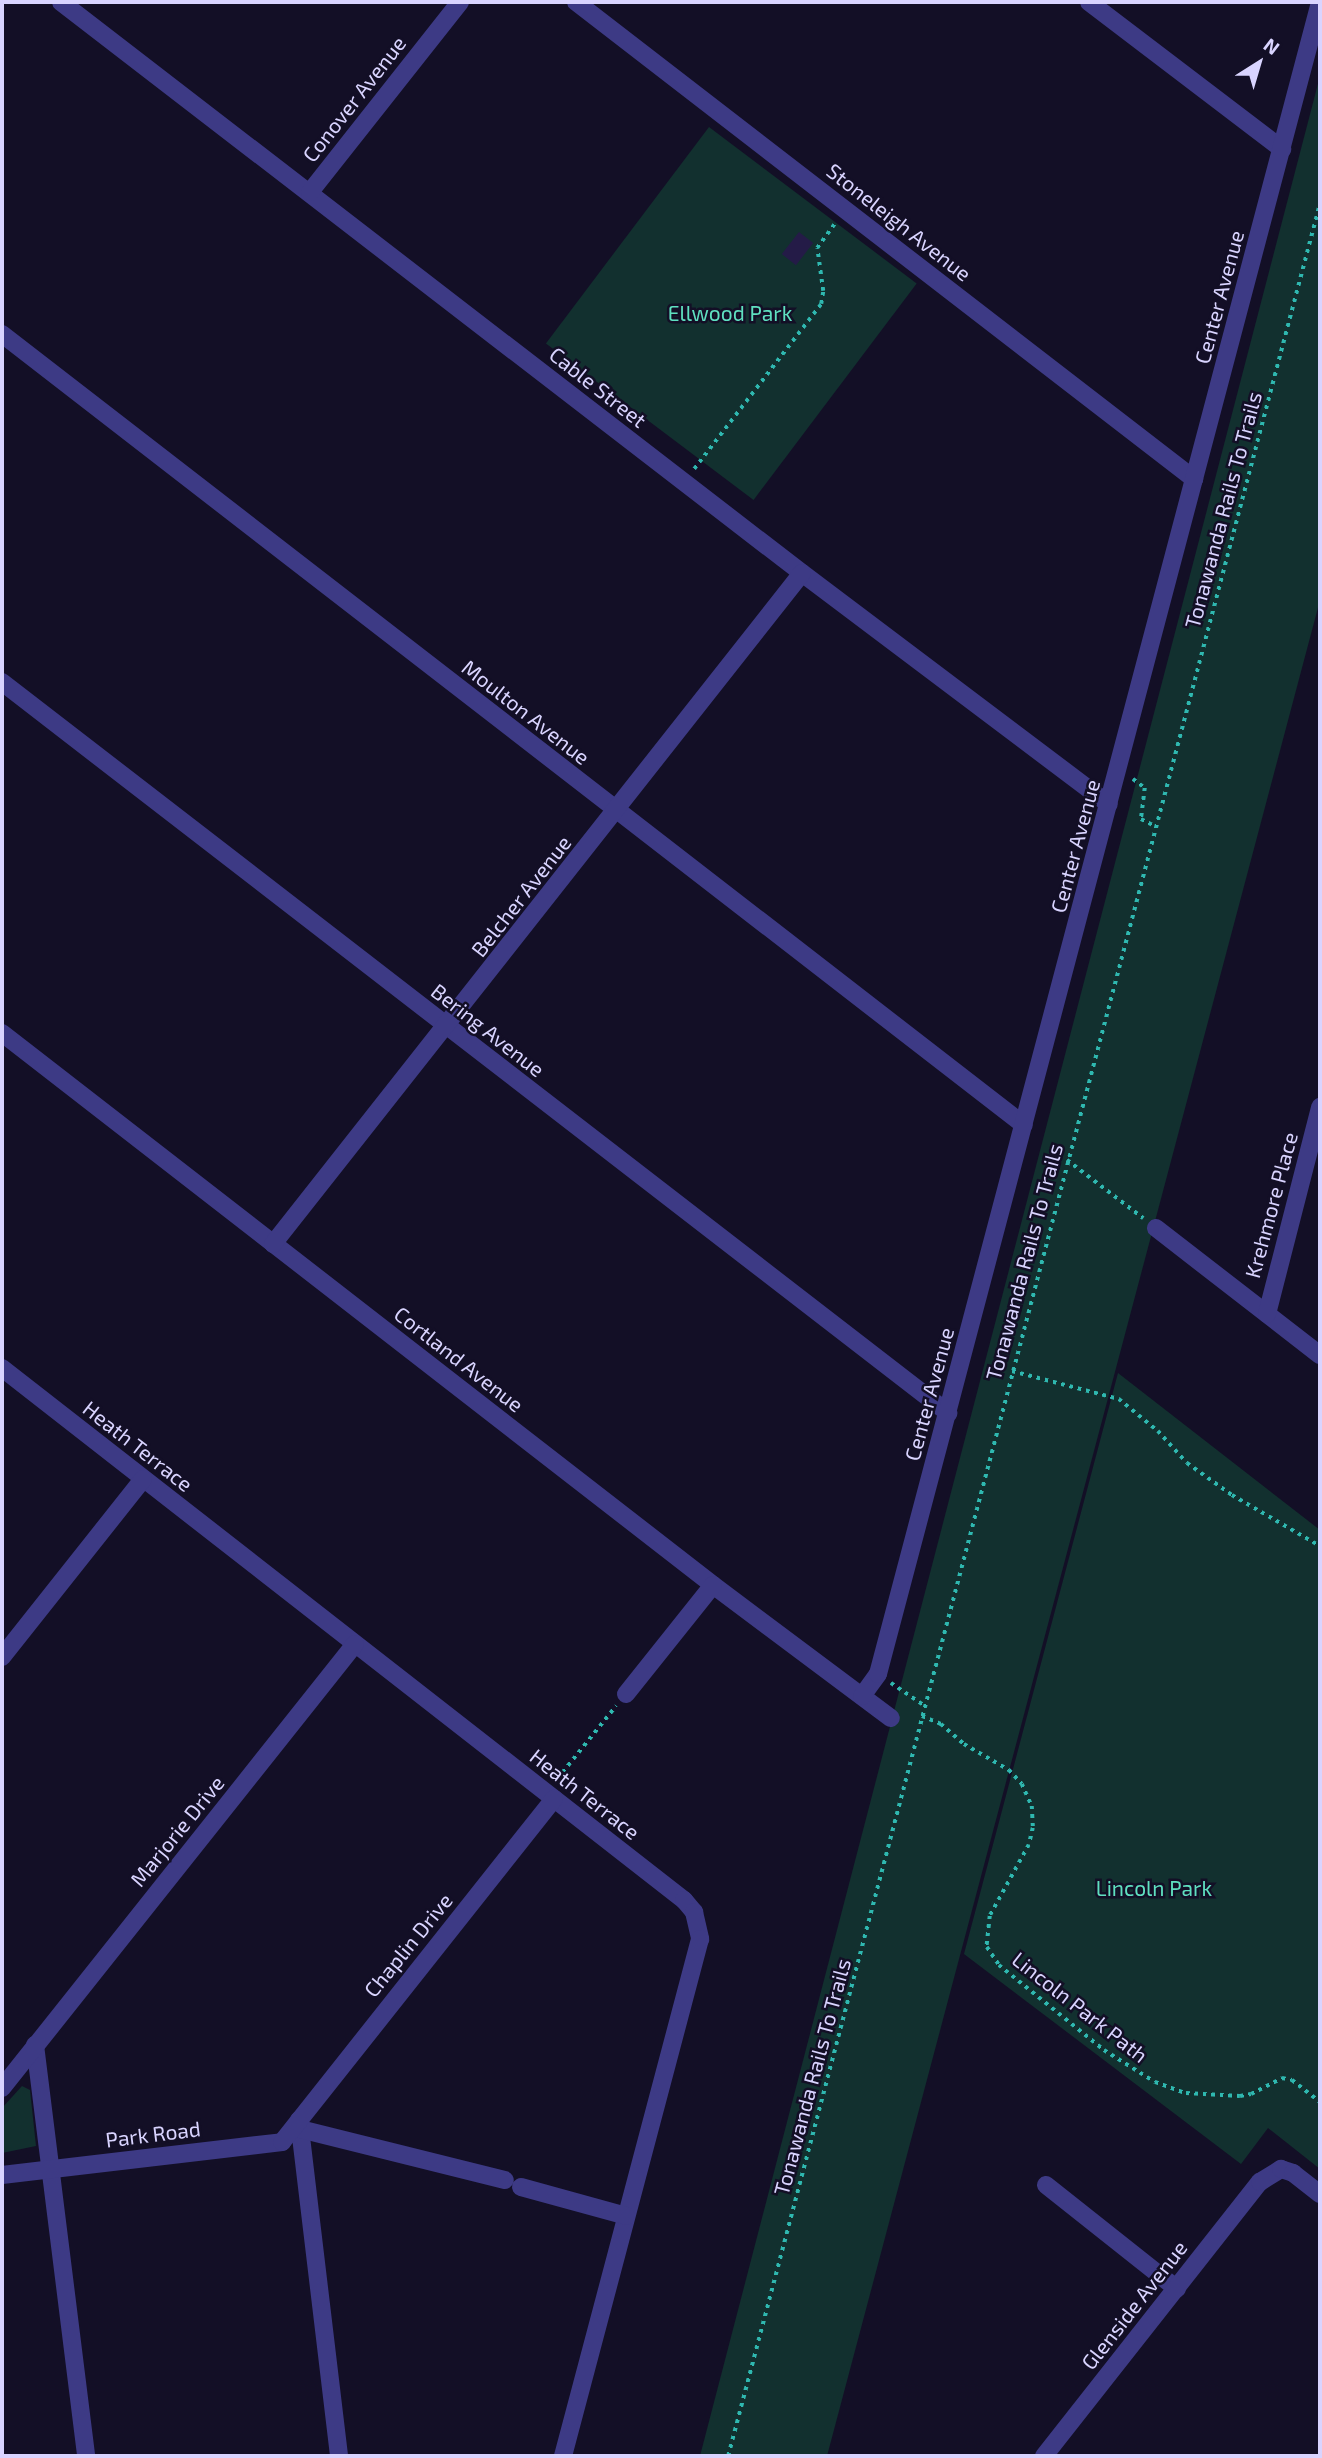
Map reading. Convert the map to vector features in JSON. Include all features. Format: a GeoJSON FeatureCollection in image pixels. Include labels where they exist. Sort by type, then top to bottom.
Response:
{"type":"FeatureCollection","features":[{"type":"Feature","properties":{"kind":"street","name":"Cable Street"},"geometry":{"type":"LineString","coordinates":[[61,2],[802,573],[1109,804]]}},
{"type":"Feature","properties":{"kind":"street","name":"Conover Avenue"},"geometry":{"type":"LineString","coordinates":[[310,192],[460,2]]}},
{"type":"Feature","properties":{"kind":"street","name":"Stoneleigh Avenue"},"geometry":{"type":"LineString","coordinates":[[576,2],[1194,479]]}},
{"type":"Feature","properties":{"kind":"street"},"geometry":{"type":"LineString","coordinates":[[1088,2],[1282,149]]}},
{"type":"Feature","properties":{"kind":"street","name":"Center Avenue"},"geometry":{"type":"LineString","coordinates":[[862,1696],[878,1674],[1320,2]]}},
{"type":"Feature","properties":{"kind":"street","name":"Moulton Avenue"},"geometry":{"type":"LineString","coordinates":[[2,334],[1024,1125]]}},
{"type":"Feature","properties":{"kind":"street","name":"Belcher Avenue"},"geometry":{"type":"LineString","coordinates":[[273,1244],[802,573]]}},
{"type":"Feature","properties":{"kind":"street","name":"Bering Avenue"},"geometry":{"type":"LineString","coordinates":[[2,682],[948,1413]]}},
{"type":"Feature","properties":{"kind":"street","name":"Cortland Avenue"},"geometry":{"type":"LineString","coordinates":[[2,1033],[713,1585],[891,1718]]}},
{"type":"Feature","properties":{"kind":"street","name":"Krehmore Place"},"geometry":{"type":"LineString","coordinates":[[1267,1314],[1320,1107]]}},
{"type":"Feature","properties":{"kind":"street"},"geometry":{"type":"LineString","coordinates":[[1156,1228],[1320,1355]]}},
{"type":"Feature","properties":{"kind":"street","name":"Heath Terrace"},"geometry":{"type":"LineString","coordinates":[[2,1368],[684,1900],[699,1925],[700,1939],[563,2456]]}},
{"type":"Feature","properties":{"kind":"street"},"geometry":{"type":"LineString","coordinates":[[2,1657],[143,1479]]}},
{"type":"Feature","properties":{"kind":"street"},"geometry":{"type":"LineString","coordinates":[[626,1694],[713,1585]]}},
{"type":"Feature","properties":{"kind":"street","name":"Marjorie Drive"},"geometry":{"type":"LineString","coordinates":[[2,2088],[355,1644]]}},
{"type":"Feature","properties":{"kind":"street","name":"Chaplin Drive"},"geometry":{"type":"LineString","coordinates":[[300,2124],[550,1796]]}},
{"type":"Feature","properties":{"kind":"street"},"geometry":{"type":"LineString","coordinates":[[36,2045],[86,2456]]}},
{"type":"Feature","properties":{"kind":"street"},"geometry":{"type":"LineString","coordinates":[[338,2456],[300,2124],[626,2216]]}},
{"type":"Feature","properties":{"kind":"street","name":"Park Road"},"geometry":{"type":"LineString","coordinates":[[2,2175],[282,2142],[300,2124]]}},
{"type":"Feature","properties":{"kind":"street","name":"Glenside Avenue"},"geometry":{"type":"LineString","coordinates":[[1044,2456],[1259,2182],[1281,2169],[1293,2173],[1320,2194]]}},
{"type":"Feature","properties":{"kind":"street"},"geometry":{"type":"LineString","coordinates":[[1046,2185],[1177,2289]]}},
{"type":"Feature","properties":{"kind":"path","name":"Tonawanda Rails To Trails"},"geometry":{"type":"LineString","coordinates":[[728,2456],[1320,203]]}},
{"type":"Feature","properties":{"kind":"path"},"geometry":{"type":"LineString","coordinates":[[694,470],[821,304],[823,291],[817,247],[839,218]]}},
{"type":"Feature","properties":{"kind":"path"},"geometry":{"type":"LineString","coordinates":[[1128,777],[1141,782],[1145,788],[1141,819],[1155,826]]}},
{"type":"Feature","properties":{"kind":"path"},"geometry":{"type":"LineString","coordinates":[[1067,1160],[1156,1228]]}},
{"type":"Feature","properties":{"kind":"path"},"geometry":{"type":"LineString","coordinates":[[1012,1371],[1119,1399],[1158,1431],[1187,1463],[1232,1495],[1320,1546]]}},
{"type":"Feature","properties":{"kind":"path"},"geometry":{"type":"LineString","coordinates":[[888,1681],[924,1705]]}},
{"type":"Feature","properties":{"kind":"path"},"geometry":{"type":"LineString","coordinates":[[550,1796],[626,1694]]}},
{"type":"Feature","properties":{"kind":"path","name":"Lincoln Park Path"},"geometry":{"type":"LineString","coordinates":[[921,1716],[941,1724],[964,1744],[1009,1770],[1022,1784],[1032,1806],[1033,1828],[1029,1845],[990,1916],[988,1947],[999,1965],[1104,2050],[1155,2082],[1186,2093],[1240,2096],[1251,2094],[1282,2078],[1292,2081],[1320,2102]]}},
{"type":"Feature","properties":{"kind":"green space"},"geometry":{"type":"Polygon","coordinates":[[[1320,76],[1320,600],[827,2456],[700,2456],[1320,76]]]}},
{"type":"Feature","properties":{"kind":"green space","name":"Ellwood Park"},"geometry":{"type":"Polygon","coordinates":[[[709,127],[917,283],[754,500],[546,343],[709,127]]]}},
{"type":"Feature","properties":{"kind":"green space","name":"Lincoln Park"},"geometry":{"type":"Polygon","coordinates":[[[1118,1373],[1320,1530],[1320,2169],[1268,2128],[1241,2164],[964,1954],[1118,1373]]]}},
{"type":"Feature","properties":{"kind":"green space"},"geometry":{"type":"Polygon","coordinates":[[[22,2086],[30,2090],[36,2146],[2,2153],[2,2108],[22,2086]]]}},
{"type":"Feature","properties":{"kind":"building"},"geometry":{"type":"Polygon","coordinates":[[[799,232],[813,243],[796,265],[782,254],[799,232]]]}}]}
